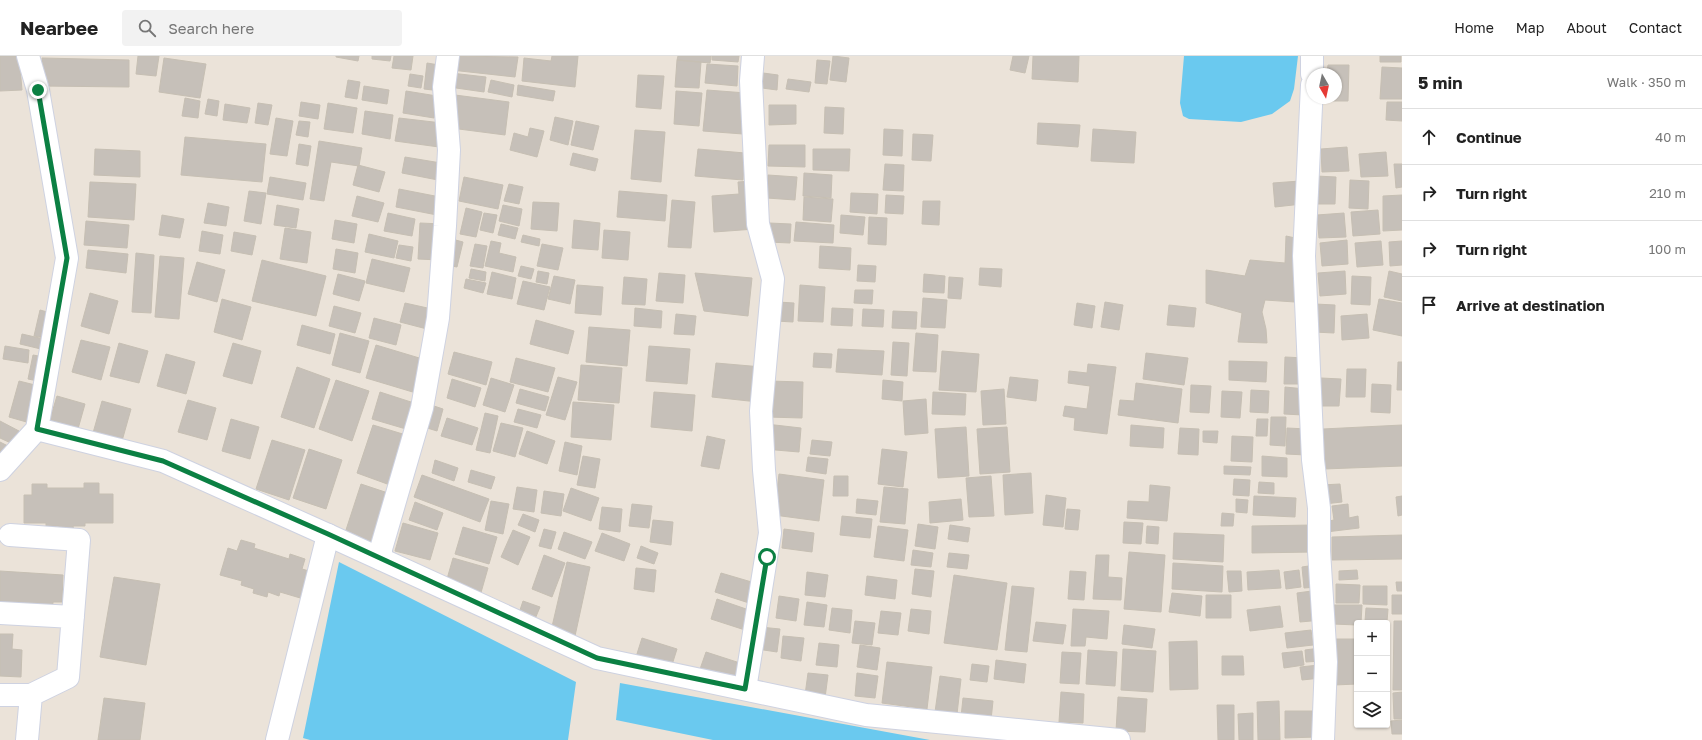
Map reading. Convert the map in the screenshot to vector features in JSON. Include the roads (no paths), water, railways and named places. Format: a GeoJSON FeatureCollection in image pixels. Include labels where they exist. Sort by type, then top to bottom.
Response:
{"type":"FeatureCollection","features":[{"type":"Feature","properties":{"kind":"street"},"geometry":{"type":"LineString","coordinates":[[0,470],[37,429],[67,258],[38,90],[28,56]]}},
{"type":"Feature","properties":{"kind":"street"},"geometry":{"type":"LineString","coordinates":[[382,559],[381,549],[422,408],[438,318],[449,150],[444,86],[448,56]]}},
{"type":"Feature","properties":{"kind":"street"},"geometry":{"type":"LineString","coordinates":[[745,689],[770,533],[764,470],[761,411],[773,279],[758,224],[751,81],[753,56]]}},
{"type":"Feature","properties":{"kind":"street"},"geometry":{"type":"LineString","coordinates":[[1312,56],[1312,68]]}},
{"type":"Feature","properties":{"kind":"street"},"geometry":{"type":"LineString","coordinates":[[1311,104],[1304,256],[1313,460],[1319,508],[1319,551],[1326,662],[1323,740]]}},
{"type":"Feature","properties":{"kind":"street"},"geometry":{"type":"LineString","coordinates":[[37,429],[163,461],[328,534],[597,658],[866,715],[1119,740]]}},
{"type":"Feature","properties":{"kind":"street"},"geometry":{"type":"LineString","coordinates":[[277,740],[328,534]]}},
{"type":"Feature","properties":{"kind":"street"},"geometry":{"type":"LineString","coordinates":[[0,696],[31,695],[68,677],[79,540],[10,535]]}},
{"type":"Feature","properties":{"kind":"street"},"geometry":{"type":"LineString","coordinates":[[0,613],[73,617]]}},
{"type":"Feature","properties":{"kind":"street"},"geometry":{"type":"LineString","coordinates":[[27,740],[31,695]]}},
{"type":"Feature","properties":{"kind":"water"},"geometry":{"type":"Polygon","coordinates":[[[1184,56],[1298,56],[1294,89],[1290,101],[1272,114],[1241,122],[1189,119],[1183,116],[1180,103],[1184,56]]]}},
{"type":"Feature","properties":{"kind":"water"},"geometry":{"type":"Polygon","coordinates":[[[339,562],[576,682],[568,740],[310,740],[303,738],[339,562]]]}},
{"type":"Feature","properties":{"kind":"water"},"geometry":{"type":"Polygon","coordinates":[[[620,683],[930,740],[713,740],[616,720],[620,683]]]}}]}
